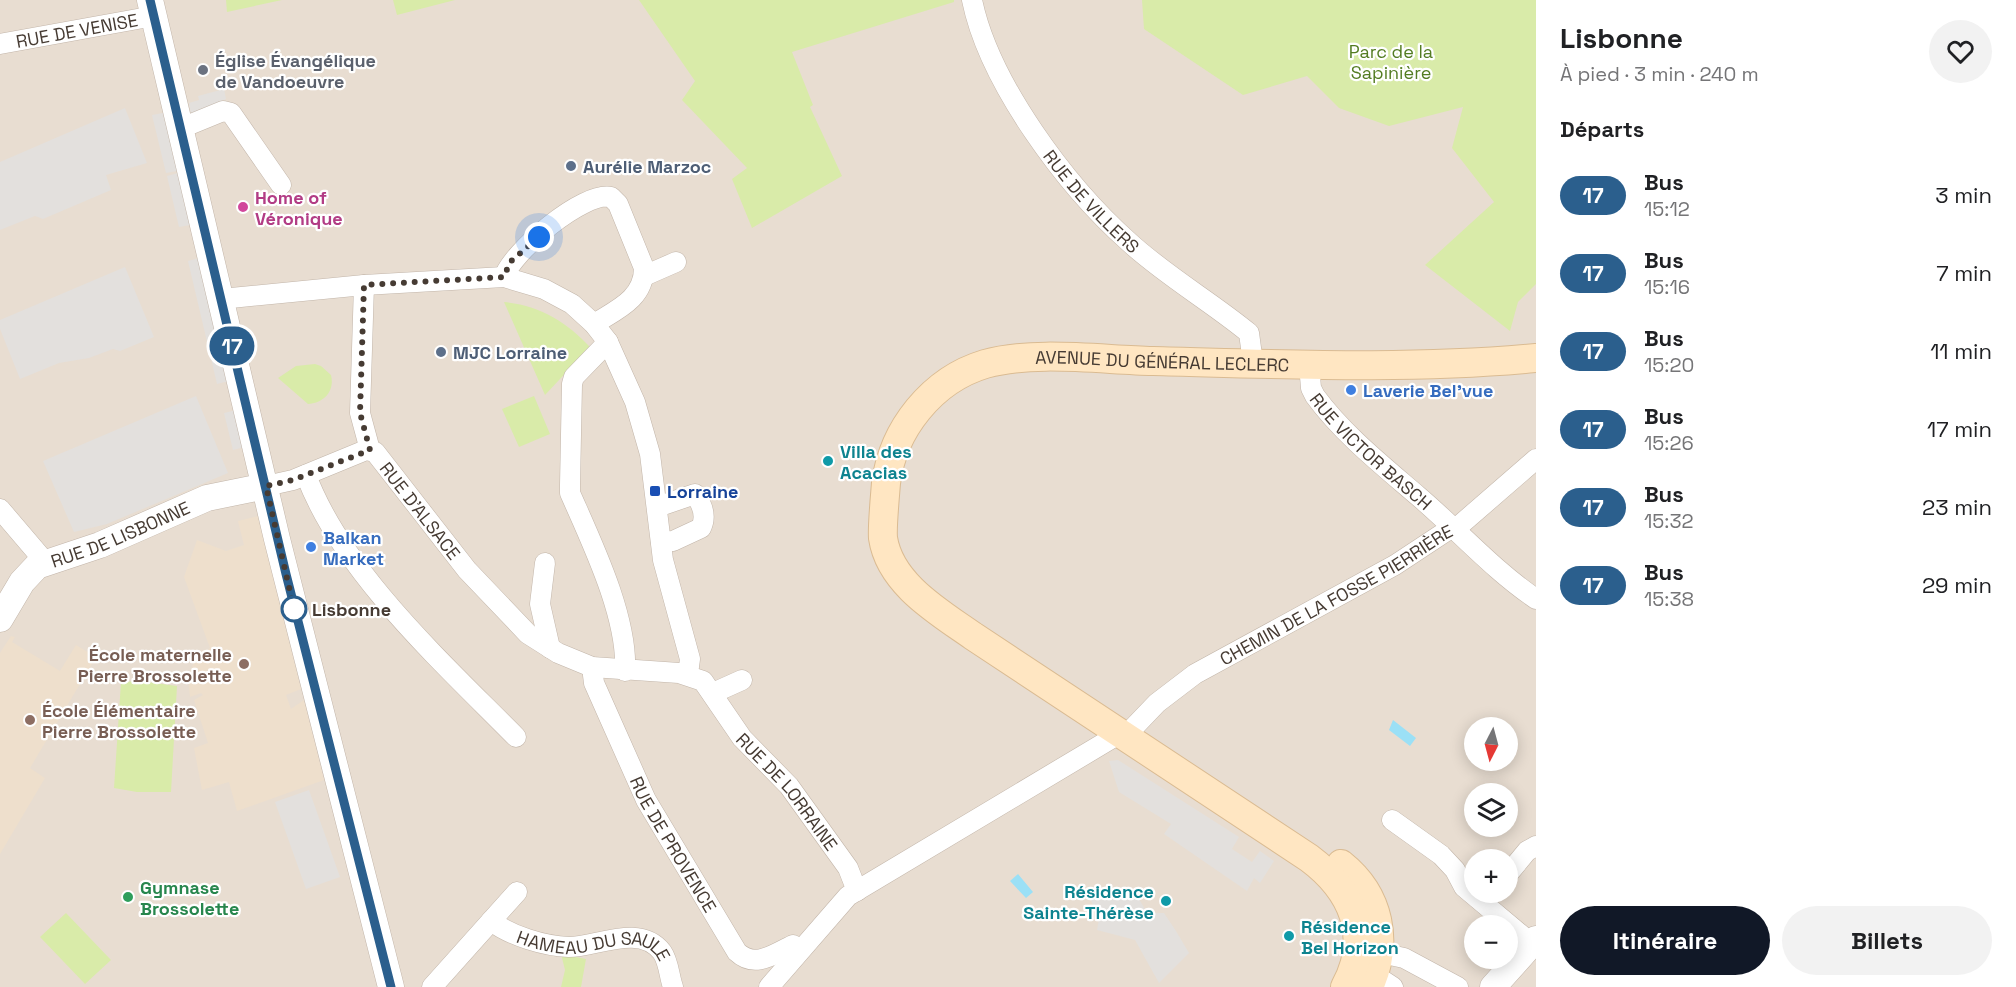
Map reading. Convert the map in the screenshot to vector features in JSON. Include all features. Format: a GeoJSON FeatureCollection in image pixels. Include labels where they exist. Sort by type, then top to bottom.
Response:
{"type":"FeatureCollection","features":[{"type":"Feature","properties":{"kind":"main road","name":"AVENUE DU GÉNÉRAL LECLERC"},"geometry":{"type":"LineString","coordinates":[[1367,971],[1378,919],[1361,883],[1352,873],[1321,848],[1127,730],[941,594],[920,573],[886,513],[886,486],[891,463],[912,417],[933,393],[972,369],[1018,358],[1309,364],[1463,363],[1536,358]]}},
{"type":"Feature","properties":{"kind":"street","name":"RUE DE VILLERS"},"geometry":{"type":"LineString","coordinates":[[972,0],[981,32],[1000,73],[1050,154],[1129,242],[1249,333],[1253,363]]}},
{"type":"Feature","properties":{"kind":"street","name":"RUE DE VENISE"},"geometry":{"type":"LineString","coordinates":[[0,44],[152,8]]}},
{"type":"Feature","properties":{"kind":"street"},"geometry":{"type":"LineString","coordinates":[[152,8],[294,609],[391,987]]}},
{"type":"Feature","properties":{"kind":"street"},"geometry":{"type":"LineString","coordinates":[[179,129],[223,111],[231,113],[281,185]]}},
{"type":"Feature","properties":{"kind":"street"},"geometry":{"type":"LineString","coordinates":[[504,277],[510,262],[567,213],[585,201],[611,197],[618,204],[644,268],[644,276],[636,295],[628,303],[594,324]]}},
{"type":"Feature","properties":{"kind":"street"},"geometry":{"type":"LineString","coordinates":[[644,276],[676,261]]}},
{"type":"Feature","properties":{"kind":"street"},"geometry":{"type":"LineString","coordinates":[[221,299],[364,285],[504,277],[524,281],[558,295],[594,324],[608,342],[623,371],[641,420],[657,507],[663,560],[690,659],[688,674]]}},
{"type":"Feature","properties":{"kind":"street"},"geometry":{"type":"LineString","coordinates":[[364,285],[360,413],[370,450]]}},
{"type":"Feature","properties":{"kind":"street"},"geometry":{"type":"LineString","coordinates":[[608,342],[574,377],[572,384],[570,493],[592,543],[624,639],[625,671]]}},
{"type":"Feature","properties":{"kind":"street","name":"RUE VICTOR BASCH"},"geometry":{"type":"LineString","coordinates":[[1309,364],[1311,388],[1320,402],[1375,460],[1519,589],[1536,599]]}},
{"type":"Feature","properties":{"kind":"street","name":"RUE D'ALSACE"},"geometry":{"type":"LineString","coordinates":[[266,486],[306,475],[370,450],[379,456],[467,570],[528,634],[576,663],[625,671],[688,674]]}},
{"type":"Feature","properties":{"kind":"street","name":"CHEMIN DE LA FOSSE PIERRIÈRE"},"geometry":{"type":"LineString","coordinates":[[1127,730],[1195,674],[1395,565],[1460,525],[1536,459]]}},
{"type":"Feature","properties":{"kind":"street"},"geometry":{"type":"LineString","coordinates":[[306,475],[330,525],[369,581],[448,668],[516,737]]}},
{"type":"Feature","properties":{"kind":"street","name":"RUE DE LISBONNE"},"geometry":{"type":"LineString","coordinates":[[0,619],[22,582],[37,566],[100,544],[207,498],[266,486]]}},
{"type":"Feature","properties":{"kind":"street"},"geometry":{"type":"LineString","coordinates":[[657,507],[695,494],[703,509],[704,519],[701,528],[673,540],[661,542]]}},
{"type":"Feature","properties":{"kind":"street"},"geometry":{"type":"LineString","coordinates":[[0,509],[46,563]]}},
{"type":"Feature","properties":{"kind":"street"},"geometry":{"type":"LineString","coordinates":[[545,563],[540,604],[550,648]]}},
{"type":"Feature","properties":{"kind":"street","name":"RUE DE PROVENCE"},"geometry":{"type":"LineString","coordinates":[[592,667],[594,683],[646,800],[737,952],[750,960],[761,960],[793,945],[800,950]]}},
{"type":"Feature","properties":{"kind":"street","name":"RUE DE LORRAINE"},"geometry":{"type":"LineString","coordinates":[[688,674],[703,681],[736,730],[780,775],[842,859],[857,891]]}},
{"type":"Feature","properties":{"kind":"street"},"geometry":{"type":"LineString","coordinates":[[713,693],[742,680]]}},
{"type":"Feature","properties":{"kind":"street"},"geometry":{"type":"LineString","coordinates":[[769,987],[842,902],[857,891],[1127,730]]}},
{"type":"Feature","properties":{"kind":"street"},"geometry":{"type":"LineString","coordinates":[[1392,820],[1449,863],[1464,886]]}},
{"type":"Feature","properties":{"kind":"street"},"geometry":{"type":"LineString","coordinates":[[1518,862],[1527,851],[1536,846]]}},
{"type":"Feature","properties":{"kind":"street"},"geometry":{"type":"LineString","coordinates":[[432,987],[517,892]]}},
{"type":"Feature","properties":{"kind":"street"},"geometry":{"type":"LineString","coordinates":[[1492,903],[1534,941],[1493,987]]}},
{"type":"Feature","properties":{"kind":"street","name":"HAMEAU DU SAULE"},"geometry":{"type":"LineString","coordinates":[[491,921],[504,931],[568,947],[612,938],[649,943],[664,954],[673,987]]}},
{"type":"Feature","properties":{"kind":"street"},"geometry":{"type":"LineString","coordinates":[[1367,971],[1404,958],[1458,987]]}},
{"type":"Feature","properties":{"kind":"shaded area"},"geometry":{"type":"Polygon","coordinates":[[[0,0],[1536,0],[1536,987],[0,987],[0,0]]]}},
{"type":"Feature","properties":{"kind":"shaded area"},"geometry":{"type":"Polygon","coordinates":[[[224,89],[226,99],[191,115],[189,103],[199,100],[198,96],[224,89]]]}},
{"type":"Feature","properties":{"kind":"shaded area"},"geometry":{"type":"Polygon","coordinates":[[[125,108],[147,163],[106,175],[111,190],[43,219],[35,216],[0,230],[0,162],[125,108]]]}},
{"type":"Feature","properties":{"kind":"shaded area"},"geometry":{"type":"Polygon","coordinates":[[[163,113],[177,171],[166,173],[152,115],[163,113]]]}},
{"type":"Feature","properties":{"kind":"shaded area"},"geometry":{"type":"Polygon","coordinates":[[[178,173],[190,225],[179,227],[167,176],[178,173]]]}},
{"type":"Feature","properties":{"kind":"shaded area"},"geometry":{"type":"Polygon","coordinates":[[[199,258],[229,381],[217,384],[188,261],[199,258]]]}},
{"type":"Feature","properties":{"kind":"shaded area"},"geometry":{"type":"Polygon","coordinates":[[[125,267],[154,337],[120,351],[113,349],[89,358],[59,363],[20,379],[0,329],[0,320],[125,267]]]}},
{"type":"Feature","properties":{"kind":"shaded area"},"geometry":{"type":"Polygon","coordinates":[[[196,396],[228,473],[107,524],[74,532],[43,461],[196,396]]]}},
{"type":"Feature","properties":{"kind":"shaded area"},"geometry":{"type":"Polygon","coordinates":[[[236,410],[245,447],[233,450],[224,413],[236,410]]]}},
{"type":"Feature","properties":{"kind":"shaded area","name":"École maternelle Pierre Brossolette"},"geometry":{"type":"Polygon","coordinates":[[[258,516],[301,689],[286,695],[291,709],[304,700],[324,780],[237,811],[229,782],[202,790],[194,748],[208,743],[194,700],[203,695],[201,693],[190,697],[188,679],[194,661],[210,648],[184,577],[197,540],[226,551],[244,545],[238,521],[258,516]]]}},
{"type":"Feature","properties":{"kind":"shaded area","name":"École Élémentaire Pierre Brossolette"},"geometry":{"type":"Polygon","coordinates":[[[11,636],[15,637],[12,642],[60,671],[76,645],[96,657],[30,768],[45,778],[0,854],[0,653],[11,636]]]}},
{"type":"Feature","properties":{"kind":"shaded area"},"geometry":{"type":"Polygon","coordinates":[[[1118,760],[1239,837],[1232,849],[1252,862],[1260,851],[1274,861],[1260,883],[1254,878],[1247,891],[1164,834],[1171,824],[1119,792],[1109,761],[1118,760]]]}},
{"type":"Feature","properties":{"kind":"shaded area"},"geometry":{"type":"Polygon","coordinates":[[[309,790],[340,877],[306,889],[275,802],[309,790]]]}},
{"type":"Feature","properties":{"kind":"shaded area"},"geometry":{"type":"Polygon","coordinates":[[[1101,891],[1138,897],[1147,913],[1164,913],[1176,931],[1189,953],[1159,983],[1135,940],[1097,930],[1099,919],[1090,898],[1101,891]]]}},
{"type":"Feature","properties":{"kind":"green space"},"geometry":{"type":"Polygon","coordinates":[[[226,0],[282,0],[227,12],[226,0]]]}},
{"type":"Feature","properties":{"kind":"green space"},"geometry":{"type":"Polygon","coordinates":[[[393,0],[455,0],[397,15],[393,0]]]}},
{"type":"Feature","properties":{"kind":"green space"},"geometry":{"type":"Polygon","coordinates":[[[639,0],[954,0],[954,2],[792,52],[813,105],[810,107],[842,176],[752,228],[732,179],[747,168],[682,100],[695,81],[639,0]]]}},
{"type":"Feature","properties":{"kind":"green space","name":"Parc de la Sapinière"},"geometry":{"type":"Polygon","coordinates":[[[1142,0],[1536,0],[1536,284],[1518,302],[1510,331],[1425,265],[1494,202],[1452,148],[1463,107],[1389,126],[1339,108],[1307,76],[1243,95],[1144,29],[1142,0]]]}},
{"type":"Feature","properties":{"kind":"green space"},"geometry":{"type":"Polygon","coordinates":[[[504,302],[529,307],[552,316],[590,347],[545,395],[504,302]]]}},
{"type":"Feature","properties":{"kind":"green space"},"geometry":{"type":"Polygon","coordinates":[[[315,364],[331,375],[332,381],[330,391],[323,399],[308,404],[278,378],[296,366],[315,364]]]}},
{"type":"Feature","properties":{"kind":"green space"},"geometry":{"type":"Polygon","coordinates":[[[534,396],[550,434],[519,447],[502,409],[534,396]]]}},
{"type":"Feature","properties":{"kind":"green space"},"geometry":{"type":"Polygon","coordinates":[[[140,681],[177,686],[171,792],[137,792],[114,788],[121,682],[140,681]]]}},
{"type":"Feature","properties":{"kind":"green space"},"geometry":{"type":"Polygon","coordinates":[[[66,913],[111,960],[85,984],[40,937],[66,913]]]}},
{"type":"Feature","properties":{"kind":"green space"},"geometry":{"type":"Polygon","coordinates":[[[561,954],[586,959],[581,987],[561,987],[565,970],[561,954]]]}},
{"type":"Feature","properties":{"kind":"water"},"geometry":{"type":"Polygon","coordinates":[[[1393,720],[1416,738],[1410,746],[1389,730],[1393,720]]]}},
{"type":"Feature","properties":{"kind":"water"},"geometry":{"type":"Polygon","coordinates":[[[1018,874],[1033,892],[1026,898],[1010,881],[1018,874]]]}},
{"type":"Feature","properties":{"kind":"bus line","name":"17"},"geometry":{"type":"LineString","coordinates":[[150,0],[277,539],[391,987]]}},
{"type":"Feature","properties":{"kind":"place","name":"Église Évangélique de Vandoeuvre"},"geometry":{"type":"Point","coordinates":[203,70]}},
{"type":"Feature","properties":{"kind":"place","name":"Aurélie Marzoc"},"geometry":{"type":"Point","coordinates":[571,166]}},
{"type":"Feature","properties":{"kind":"place","name":"Home of Véronique"},"geometry":{"type":"Point","coordinates":[243,207]}},
{"type":"Feature","properties":{"kind":"place","name":"MJC Lorraine"},"geometry":{"type":"Point","coordinates":[441,352]}},
{"type":"Feature","properties":{"kind":"place","name":"Laverie Bel'vue"},"geometry":{"type":"Point","coordinates":[1351,390]}},
{"type":"Feature","properties":{"kind":"place","name":"Villa des Acacias"},"geometry":{"type":"Point","coordinates":[828,461]}},
{"type":"Feature","properties":{"kind":"place","name":"Lorraine"},"geometry":{"type":"Point","coordinates":[655,491]}},
{"type":"Feature","properties":{"kind":"place","name":"Balkan Market"},"geometry":{"type":"Point","coordinates":[311,547]}},
{"type":"Feature","properties":{"kind":"place","name":"Lisbonne"},"geometry":{"type":"Point","coordinates":[294,609]}},
{"type":"Feature","properties":{"kind":"place","name":"École maternelle Pierre Brossolette"},"geometry":{"type":"Point","coordinates":[244,664]}},
{"type":"Feature","properties":{"kind":"place","name":"École Élémentaire Pierre Brossolette"},"geometry":{"type":"Point","coordinates":[30,720]}},
{"type":"Feature","properties":{"kind":"place","name":"Gymnase Brossolette"},"geometry":{"type":"Point","coordinates":[128,897]}},
{"type":"Feature","properties":{"kind":"place","name":"Résidence Sainte-Thérèse"},"geometry":{"type":"Point","coordinates":[1166,901]}},
{"type":"Feature","properties":{"kind":"place","name":"Résidence Bel Horizon"},"geometry":{"type":"Point","coordinates":[1289,936]}},
{"type":"Feature","properties":{"kind":"route"},"geometry":{"type":"LineString","coordinates":[[294,609],[266,486],[293,480],[370,450],[360,422],[364,285],[504,277],[510,262],[539,237]]}}]}
